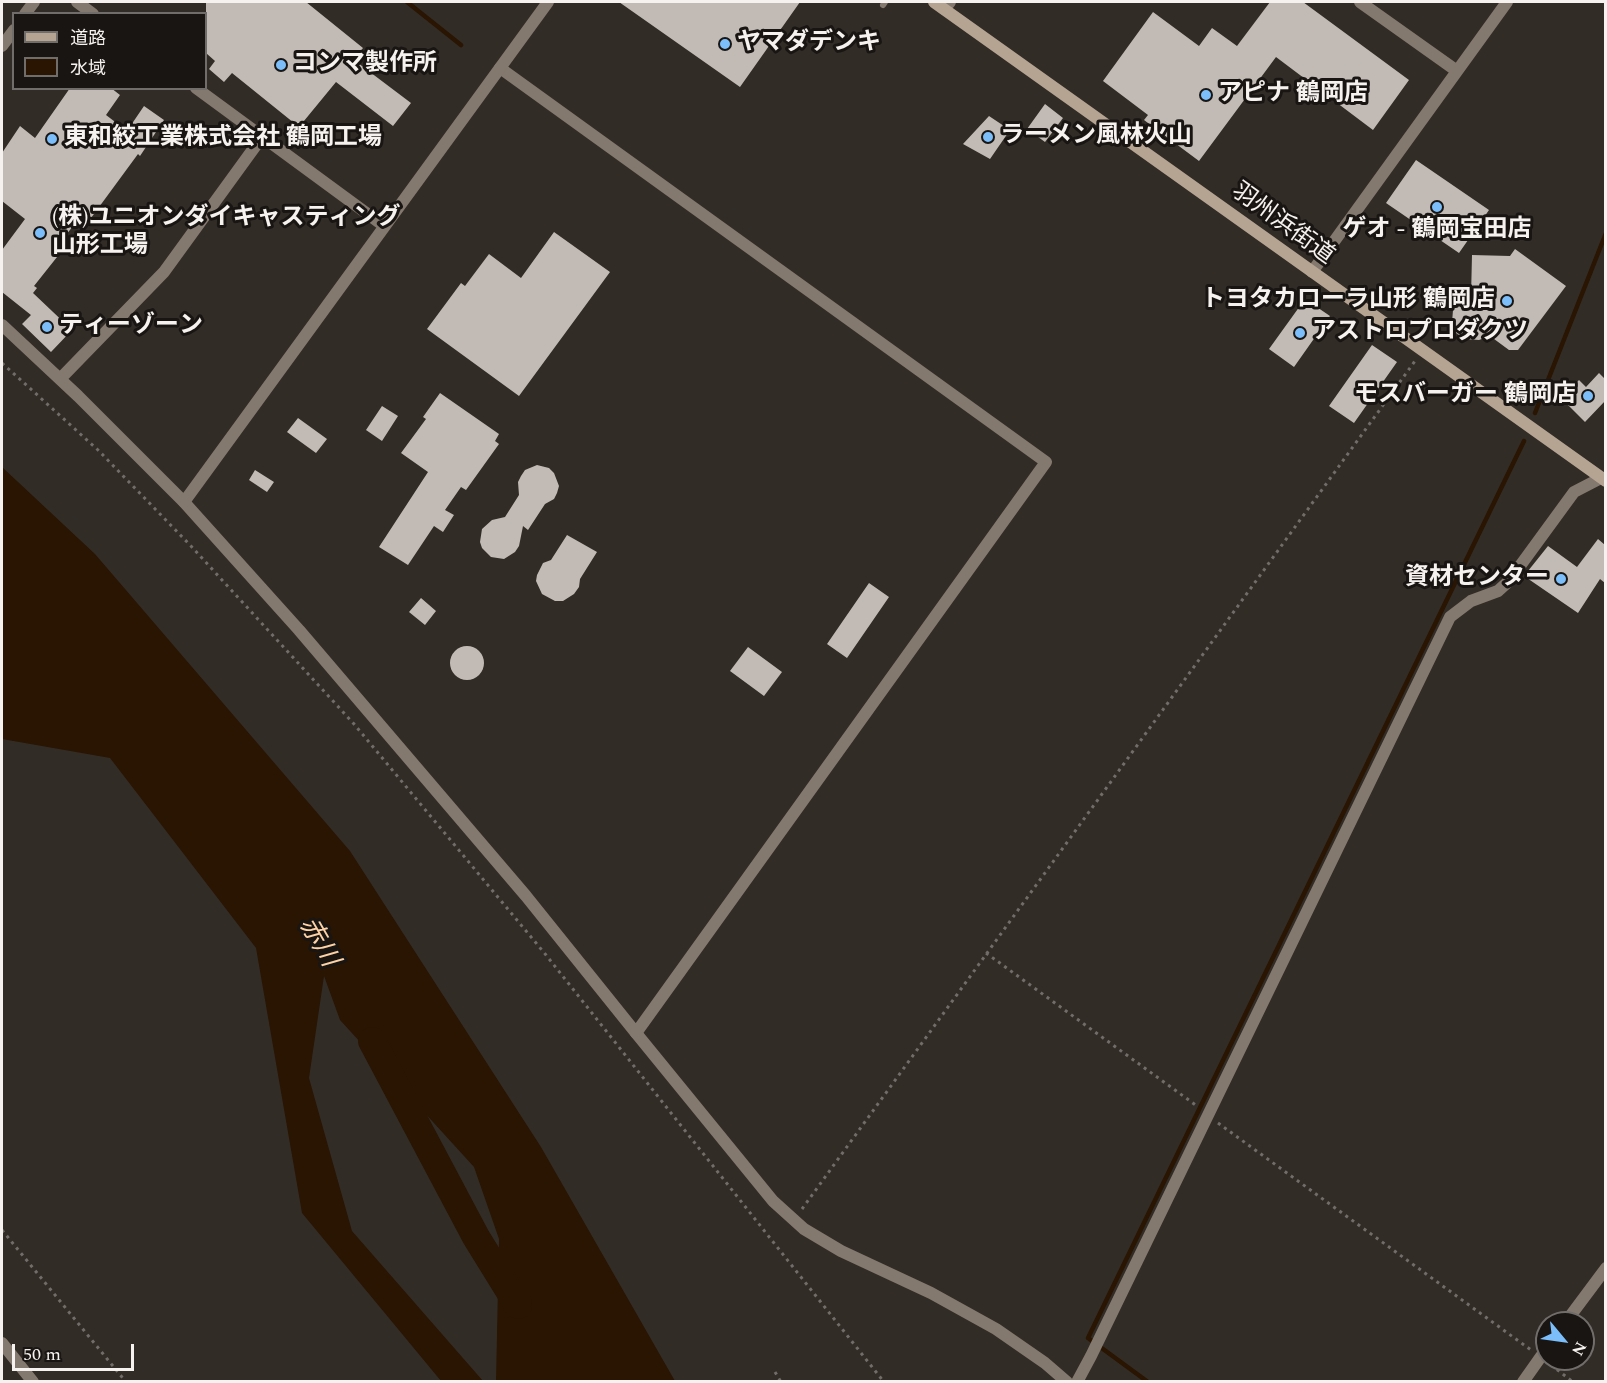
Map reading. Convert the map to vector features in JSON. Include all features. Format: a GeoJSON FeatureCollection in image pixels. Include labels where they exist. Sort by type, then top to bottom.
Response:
{"type":"FeatureCollection","features":[{"type":"Feature","properties":{"kind":"main road","name":"羽州浜街道"},"geometry":{"type":"LineString","coordinates":[[934,2],[947,5],[1312,272],[1604,477]]}},
{"type":"Feature","properties":{"kind":"street"},"geometry":{"type":"LineString","coordinates":[[77,2],[90,12]]}},
{"type":"Feature","properties":{"kind":"street"},"geometry":{"type":"LineString","coordinates":[[184,502],[548,2]]}},
{"type":"Feature","properties":{"kind":"street"},"geometry":{"type":"LineString","coordinates":[[1360,2],[1457,71]]}},
{"type":"Feature","properties":{"kind":"street"},"geometry":{"type":"LineString","coordinates":[[1312,272],[1507,2]]}},
{"type":"Feature","properties":{"kind":"street"},"geometry":{"type":"LineString","coordinates":[[2,46],[12,33]]}},
{"type":"Feature","properties":{"kind":"street"},"geometry":{"type":"LineString","coordinates":[[500,68],[1046,462],[636,1033]]}},
{"type":"Feature","properties":{"kind":"street"},"geometry":{"type":"LineString","coordinates":[[199,90],[384,226]]}},
{"type":"Feature","properties":{"kind":"street"},"geometry":{"type":"LineString","coordinates":[[60,379],[164,272],[262,137]]}},
{"type":"Feature","properties":{"kind":"street"},"geometry":{"type":"LineString","coordinates":[[2,325],[184,502],[299,630],[526,896],[773,1201],[804,1229],[841,1251],[931,1293],[996,1329],[1045,1363],[1067,1382]]}},
{"type":"Feature","properties":{"kind":"street"},"geometry":{"type":"LineString","coordinates":[[1077,1382],[1450,617],[1471,601],[1498,591],[1509,581],[1574,492],[1604,477]]}},
{"type":"Feature","properties":{"kind":"street"},"geometry":{"type":"LineString","coordinates":[[1574,1311],[1605,1268]]}},
{"type":"Feature","properties":{"kind":"street"},"geometry":{"type":"LineString","coordinates":[[2,1343],[33,1382]]}},
{"type":"Feature","properties":{"kind":"street"},"geometry":{"type":"LineString","coordinates":[[1523,1382],[1535,1365]]}},
{"type":"Feature","properties":{"kind":"path"},"geometry":{"type":"LineString","coordinates":[[795,1221],[1422,351]]}},
{"type":"Feature","properties":{"kind":"path"},"geometry":{"type":"LineString","coordinates":[[2,363],[106,458],[190,545],[354,724],[546,955],[885,1382]]}},
{"type":"Feature","properties":{"kind":"path"},"geometry":{"type":"LineString","coordinates":[[986,953],[1195,1104],[1208,1116],[1535,1347]]}},
{"type":"Feature","properties":{"kind":"path"},"geometry":{"type":"LineString","coordinates":[[2,1230],[126,1382]]}},
{"type":"Feature","properties":{"kind":"path"},"geometry":{"type":"LineString","coordinates":[[1562,1371],[1573,1382]]}},
{"type":"Feature","properties":{"kind":"path"},"geometry":{"type":"LineString","coordinates":[[775,1372],[781,1382]]}},
{"type":"Feature","properties":{"kind":"water"},"geometry":{"type":"Polygon","coordinates":[[[2,467],[95,554],[350,851],[541,1147],[675,1381],[496,1381],[499,1239],[474,1167],[340,1020],[324,976],[309,1078],[352,1231],[483,1381],[441,1381],[302,1213],[256,948],[110,758],[2,739],[2,467]]]}},
{"type":"Feature","properties":{"kind":"building","name":"コンマ製作所"},"geometry":{"type":"Polygon","coordinates":[[[206,2],[306,2],[363,48],[354,60],[411,103],[393,126],[336,82],[299,127],[232,73],[224,82],[209,69],[215,61],[207,54],[206,2]]]}},
{"type":"Feature","properties":{"kind":"building","name":"ヤマダデンキ"},"geometry":{"type":"Polygon","coordinates":[[[619,2],[800,2],[740,87],[619,2]]]}},
{"type":"Feature","properties":{"kind":"building"},"geometry":{"type":"Polygon","coordinates":[[[1270,2],[1303,2],[1409,80],[1373,130],[1276,57],[1199,161],[1144,120],[1148,115],[1103,81],[1153,12],[1199,46],[1212,28],[1237,46],[1270,2]]]}},
{"type":"Feature","properties":{"kind":"building"},"geometry":{"type":"Polygon","coordinates":[[[69,90],[114,90],[120,95],[106,115],[127,131],[144,106],[164,120],[140,156],[138,154],[91,218],[83,213],[56,248],[61,252],[34,286],[37,288],[33,293],[72,330],[51,352],[22,324],[31,315],[2,292],[2,250],[25,219],[2,201],[2,153],[20,126],[35,138],[69,90]]]}},
{"type":"Feature","properties":{"kind":"building"},"geometry":{"type":"Polygon","coordinates":[[[1045,104],[1063,118],[1045,142],[1027,129],[1045,104]]]}},
{"type":"Feature","properties":{"kind":"building","name":"ラーメン風林火山"},"geometry":{"type":"Polygon","coordinates":[[[989,116],[1010,130],[990,159],[963,144],[989,116]]]}},
{"type":"Feature","properties":{"kind":"building","name":"ゲオ - 鶴岡宝田店"},"geometry":{"type":"Polygon","coordinates":[[[1416,160],[1489,210],[1459,253],[1386,203],[1416,160]]]}},
{"type":"Feature","properties":{"kind":"building"},"geometry":{"type":"Polygon","coordinates":[[[554,232],[610,272],[519,396],[427,329],[461,283],[465,286],[489,254],[521,278],[554,232]]]}},
{"type":"Feature","properties":{"kind":"building","name":"トヨタカローラ山形 鶴岡店"},"geometry":{"type":"Polygon","coordinates":[[[1515,249],[1566,286],[1518,350],[1509,350],[1490,336],[1479,340],[1465,339],[1456,333],[1452,323],[1453,310],[1462,299],[1471,297],[1472,255],[1510,256],[1515,249]]]}},
{"type":"Feature","properties":{"kind":"building","name":"アストロプロダクツ"},"geometry":{"type":"Polygon","coordinates":[[[1305,299],[1330,316],[1294,367],[1269,349],[1305,299]]]}},
{"type":"Feature","properties":{"kind":"building"},"geometry":{"type":"Polygon","coordinates":[[[1372,345],[1397,362],[1354,423],[1329,406],[1372,345]]]}},
{"type":"Feature","properties":{"kind":"building","name":"モスバーガー 鶴岡店"},"geometry":{"type":"Polygon","coordinates":[[[1599,373],[1605,379],[1605,401],[1585,422],[1567,404],[1574,398],[1567,393],[1579,380],[1586,387],[1599,373]]]}},
{"type":"Feature","properties":{"kind":"building"},"geometry":{"type":"Polygon","coordinates":[[[440,393],[499,434],[495,441],[499,444],[466,490],[461,487],[445,510],[454,515],[443,532],[434,526],[408,565],[379,547],[428,472],[401,453],[426,419],[423,417],[440,393]]]}},
{"type":"Feature","properties":{"kind":"building"},"geometry":{"type":"Polygon","coordinates":[[[382,406],[398,416],[382,441],[366,430],[382,406]]]}},
{"type":"Feature","properties":{"kind":"building"},"geometry":{"type":"Polygon","coordinates":[[[298,418],[327,439],[316,453],[287,432],[298,418]]]}},
{"type":"Feature","properties":{"kind":"building"},"geometry":{"type":"Polygon","coordinates":[[[537,465],[549,468],[554,473],[559,486],[554,499],[545,504],[528,530],[523,526],[519,546],[515,552],[504,559],[491,557],[482,548],[480,542],[482,529],[492,520],[505,517],[519,495],[518,482],[521,476],[525,470],[537,465]]]}},
{"type":"Feature","properties":{"kind":"building"},"geometry":{"type":"Polygon","coordinates":[[[255,470],[274,482],[267,492],[249,480],[255,470]]]}},
{"type":"Feature","properties":{"kind":"building"},"geometry":{"type":"Polygon","coordinates":[[[567,535],[597,552],[580,579],[579,587],[574,594],[563,601],[555,601],[542,594],[536,581],[537,575],[543,563],[551,560],[567,535]]]}},
{"type":"Feature","properties":{"kind":"building","name":"資材センター"},"geometry":{"type":"Polygon","coordinates":[[[1598,539],[1605,545],[1605,583],[1600,579],[1578,613],[1524,576],[1548,546],[1577,567],[1598,539]]]}},
{"type":"Feature","properties":{"kind":"building"},"geometry":{"type":"Polygon","coordinates":[[[869,583],[889,597],[847,658],[827,644],[869,583]]]}},
{"type":"Feature","properties":{"kind":"building"},"geometry":{"type":"Polygon","coordinates":[[[421,598],[436,611],[425,625],[409,612],[421,598]]]}},
{"type":"Feature","properties":{"kind":"building"},"geometry":{"type":"Polygon","coordinates":[[[467,646],[479,651],[484,663],[479,675],[467,680],[455,675],[450,663],[455,651],[467,646]]]}},
{"type":"Feature","properties":{"kind":"building"},"geometry":{"type":"Polygon","coordinates":[[[748,647],[782,672],[764,696],[730,671],[748,647]]]}},
{"type":"Feature","properties":{"kind":"waterway"},"geometry":{"type":"LineString","coordinates":[[407,2],[461,45]]}},
{"type":"Feature","properties":{"kind":"waterway"},"geometry":{"type":"LineString","coordinates":[[1535,413],[1606,233]]}},
{"type":"Feature","properties":{"kind":"waterway"},"geometry":{"type":"LineString","coordinates":[[1148,1382],[1088,1338],[1524,441]]}},
{"type":"Feature","properties":{"kind":"waterway","name":"赤川"},"geometry":{"type":"LineString","coordinates":[[372,1041],[476,1237],[518,1305]]}},
{"type":"Feature","properties":{"kind":"place","name":"ヤマダデンキ"},"geometry":{"type":"Point","coordinates":[725,44]}},
{"type":"Feature","properties":{"kind":"place","name":"コンマ製作所"},"geometry":{"type":"Point","coordinates":[281,65]}},
{"type":"Feature","properties":{"kind":"place","name":"アピナ 鶴岡店"},"geometry":{"type":"Point","coordinates":[1206,95]}},
{"type":"Feature","properties":{"kind":"place","name":"ラーメン風林火山"},"geometry":{"type":"Point","coordinates":[988,137]}},
{"type":"Feature","properties":{"kind":"place","name":"東和絞工業株式会社 鶴岡工場"},"geometry":{"type":"Point","coordinates":[52,139]}},
{"type":"Feature","properties":{"kind":"place","name":"ゲオ - 鶴岡宝田店"},"geometry":{"type":"Point","coordinates":[1437,207]}},
{"type":"Feature","properties":{"kind":"place","name":"(株)ユニオンダイキャスティング 山形工場"},"geometry":{"type":"Point","coordinates":[40,233]}},
{"type":"Feature","properties":{"kind":"place","name":"トヨタカローラ山形 鶴岡店"},"geometry":{"type":"Point","coordinates":[1507,301]}},
{"type":"Feature","properties":{"kind":"place","name":"ティーゾーン"},"geometry":{"type":"Point","coordinates":[47,327]}},
{"type":"Feature","properties":{"kind":"place","name":"アストロプロダクツ"},"geometry":{"type":"Point","coordinates":[1300,333]}},
{"type":"Feature","properties":{"kind":"place","name":"モスバーガー 鶴岡店"},"geometry":{"type":"Point","coordinates":[1588,396]}},
{"type":"Feature","properties":{"kind":"place","name":"資材センター"},"geometry":{"type":"Point","coordinates":[1561,579]}}]}
